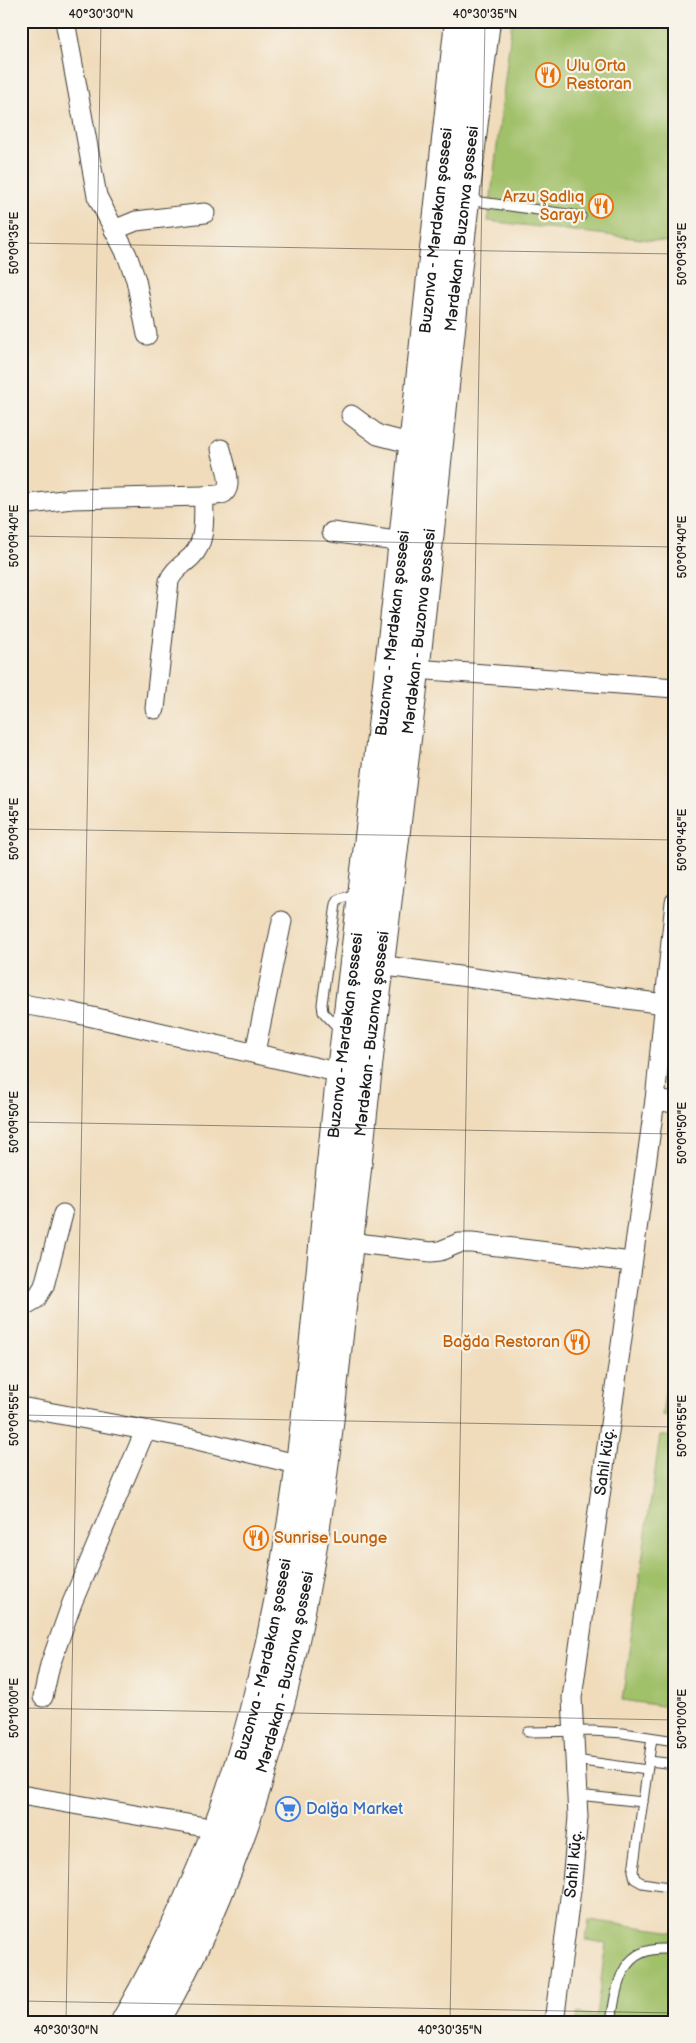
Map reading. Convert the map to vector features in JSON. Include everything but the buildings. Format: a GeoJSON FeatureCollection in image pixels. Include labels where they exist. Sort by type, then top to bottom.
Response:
{"type":"FeatureCollection","features":[{"type":"Feature","properties":{"kind":"main road","name":"Buzonva - Mərdəkan şossesi"},"geometry":{"type":"LineString","coordinates":[[125,2022],[156,1969],[184,1910],[234,1781],[270,1641],[286,1560],[300,1465],[340,1073],[403,542],[460,21]]}},
{"type":"Feature","properties":{"kind":"main road","name":"Mərdəkan - Buzonva şossesi"},"geometry":{"type":"LineString","coordinates":[[155,2022],[179,1981],[206,1924],[240,1836],[262,1771],[294,1648],[310,1565],[324,1468],[379,966],[415,669],[464,200],[486,21]]}},
{"type":"Feature","properties":{"kind":"street"},"geometry":{"type":"LineString","coordinates":[[65,21],[94,186],[97,196],[127,255],[136,280],[147,335]]}},
{"type":"Feature","properties":{"kind":"street"},"geometry":{"type":"LineString","coordinates":[[114,230],[145,220],[205,213]]}},
{"type":"Feature","properties":{"kind":"street"},"geometry":{"type":"LineString","coordinates":[[351,414],[378,435],[414,444]]}},
{"type":"Feature","properties":{"kind":"street"},"geometry":{"type":"LineString","coordinates":[[21,505],[72,499],[221,494],[226,492],[228,480],[221,449]]}},
{"type":"Feature","properties":{"kind":"street"},"geometry":{"type":"LineString","coordinates":[[155,710],[169,581],[172,574],[199,549],[202,538],[204,496]]}},
{"type":"Feature","properties":{"kind":"street"},"geometry":{"type":"LineString","coordinates":[[332,532],[403,542]]}},
{"type":"Feature","properties":{"kind":"street"},"geometry":{"type":"LineString","coordinates":[[415,669],[675,688]]}},
{"type":"Feature","properties":{"kind":"street","name":"Sahil küç."},"geometry":{"type":"LineString","coordinates":[[554,2022],[575,1853],[578,1794],[572,1698],[655,1100],[675,902]]}},
{"type":"Feature","properties":{"kind":"street"},"geometry":{"type":"LineString","coordinates":[[255,1052],[282,921]]}},
{"type":"Feature","properties":{"kind":"street"},"geometry":{"type":"LineString","coordinates":[[379,966],[664,1004]]}},
{"type":"Feature","properties":{"kind":"street"},"geometry":{"type":"LineString","coordinates":[[21,1004],[54,1009],[255,1052],[340,1073]]}},
{"type":"Feature","properties":{"kind":"street"},"geometry":{"type":"LineString","coordinates":[[655,1100],[675,1103]]}},
{"type":"Feature","properties":{"kind":"street"},"geometry":{"type":"LineString","coordinates":[[21,1316],[21,1307],[36,1299],[44,1286],[63,1214]]}},
{"type":"Feature","properties":{"kind":"street"},"geometry":{"type":"LineString","coordinates":[[349,1242],[431,1252],[440,1251],[459,1243],[472,1243],[632,1262]]}},
{"type":"Feature","properties":{"kind":"street"},"geometry":{"type":"LineString","coordinates":[[21,1407],[193,1439],[300,1465]]}},
{"type":"Feature","properties":{"kind":"street"},"geometry":{"type":"LineString","coordinates":[[43,1697],[50,1665],[72,1603],[145,1431]]}},
{"type":"Feature","properties":{"kind":"street"},"geometry":{"type":"LineString","coordinates":[[21,1795],[216,1829]]}},
{"type":"Feature","properties":{"kind":"lane"},"geometry":{"type":"LineString","coordinates":[[464,200],[580,216]]}},
{"type":"Feature","properties":{"kind":"lane"},"geometry":{"type":"LineString","coordinates":[[528,1732],[623,1733],[675,1741]]}},
{"type":"Feature","properties":{"kind":"lane"},"geometry":{"type":"LineString","coordinates":[[652,1738],[633,1871],[635,1879],[642,1884],[675,1888]]}},
{"type":"Feature","properties":{"kind":"lane"},"geometry":{"type":"LineString","coordinates":[[575,1760],[648,1765],[675,1764]]}},
{"type":"Feature","properties":{"kind":"lane"},"geometry":{"type":"LineString","coordinates":[[578,1794],[643,1802]]}},
{"type":"Feature","properties":{"kind":"lane"},"geometry":{"type":"LineString","coordinates":[[611,2022],[616,1986],[627,1963],[636,1956],[655,1948],[675,1950]]}},
{"type":"Feature","properties":{"kind":"green space"},"geometry":{"type":"Polygon","coordinates":[[[512,21],[675,21],[675,243],[488,221],[512,21]]]}},
{"type":"Feature","properties":{"kind":"green space"},"geometry":{"type":"Polygon","coordinates":[[[675,1321],[675,1417],[662,1415],[675,1321]]]}},
{"type":"Feature","properties":{"kind":"green space"},"geometry":{"type":"Polygon","coordinates":[[[660,1435],[675,1437],[675,1708],[622,1700],[660,1435]]]}},
{"type":"Feature","properties":{"kind":"green space"},"geometry":{"type":"Polygon","coordinates":[[[589,1920],[675,1932],[675,2022],[576,2022],[577,2013],[596,2016],[606,1943],[586,1940],[589,1920]]]}},
{"type":"Feature","properties":{"kind":"place","name":"Ulu Orta Restoran"},"geometry":{"type":"Point","coordinates":[548,75]}},
{"type":"Feature","properties":{"kind":"place","name":"Arzu Şadlıq Sarayı"},"geometry":{"type":"Point","coordinates":[601,206]}},
{"type":"Feature","properties":{"kind":"place","name":"Bağda Restoran"},"geometry":{"type":"Point","coordinates":[577,1342]}},
{"type":"Feature","properties":{"kind":"place","name":"Sunrise Lounge"},"geometry":{"type":"Point","coordinates":[256,1538]}},
{"type":"Feature","properties":{"kind":"place","name":"Dalğa Market"},"geometry":{"type":"Point","coordinates":[288,1809]}}]}
